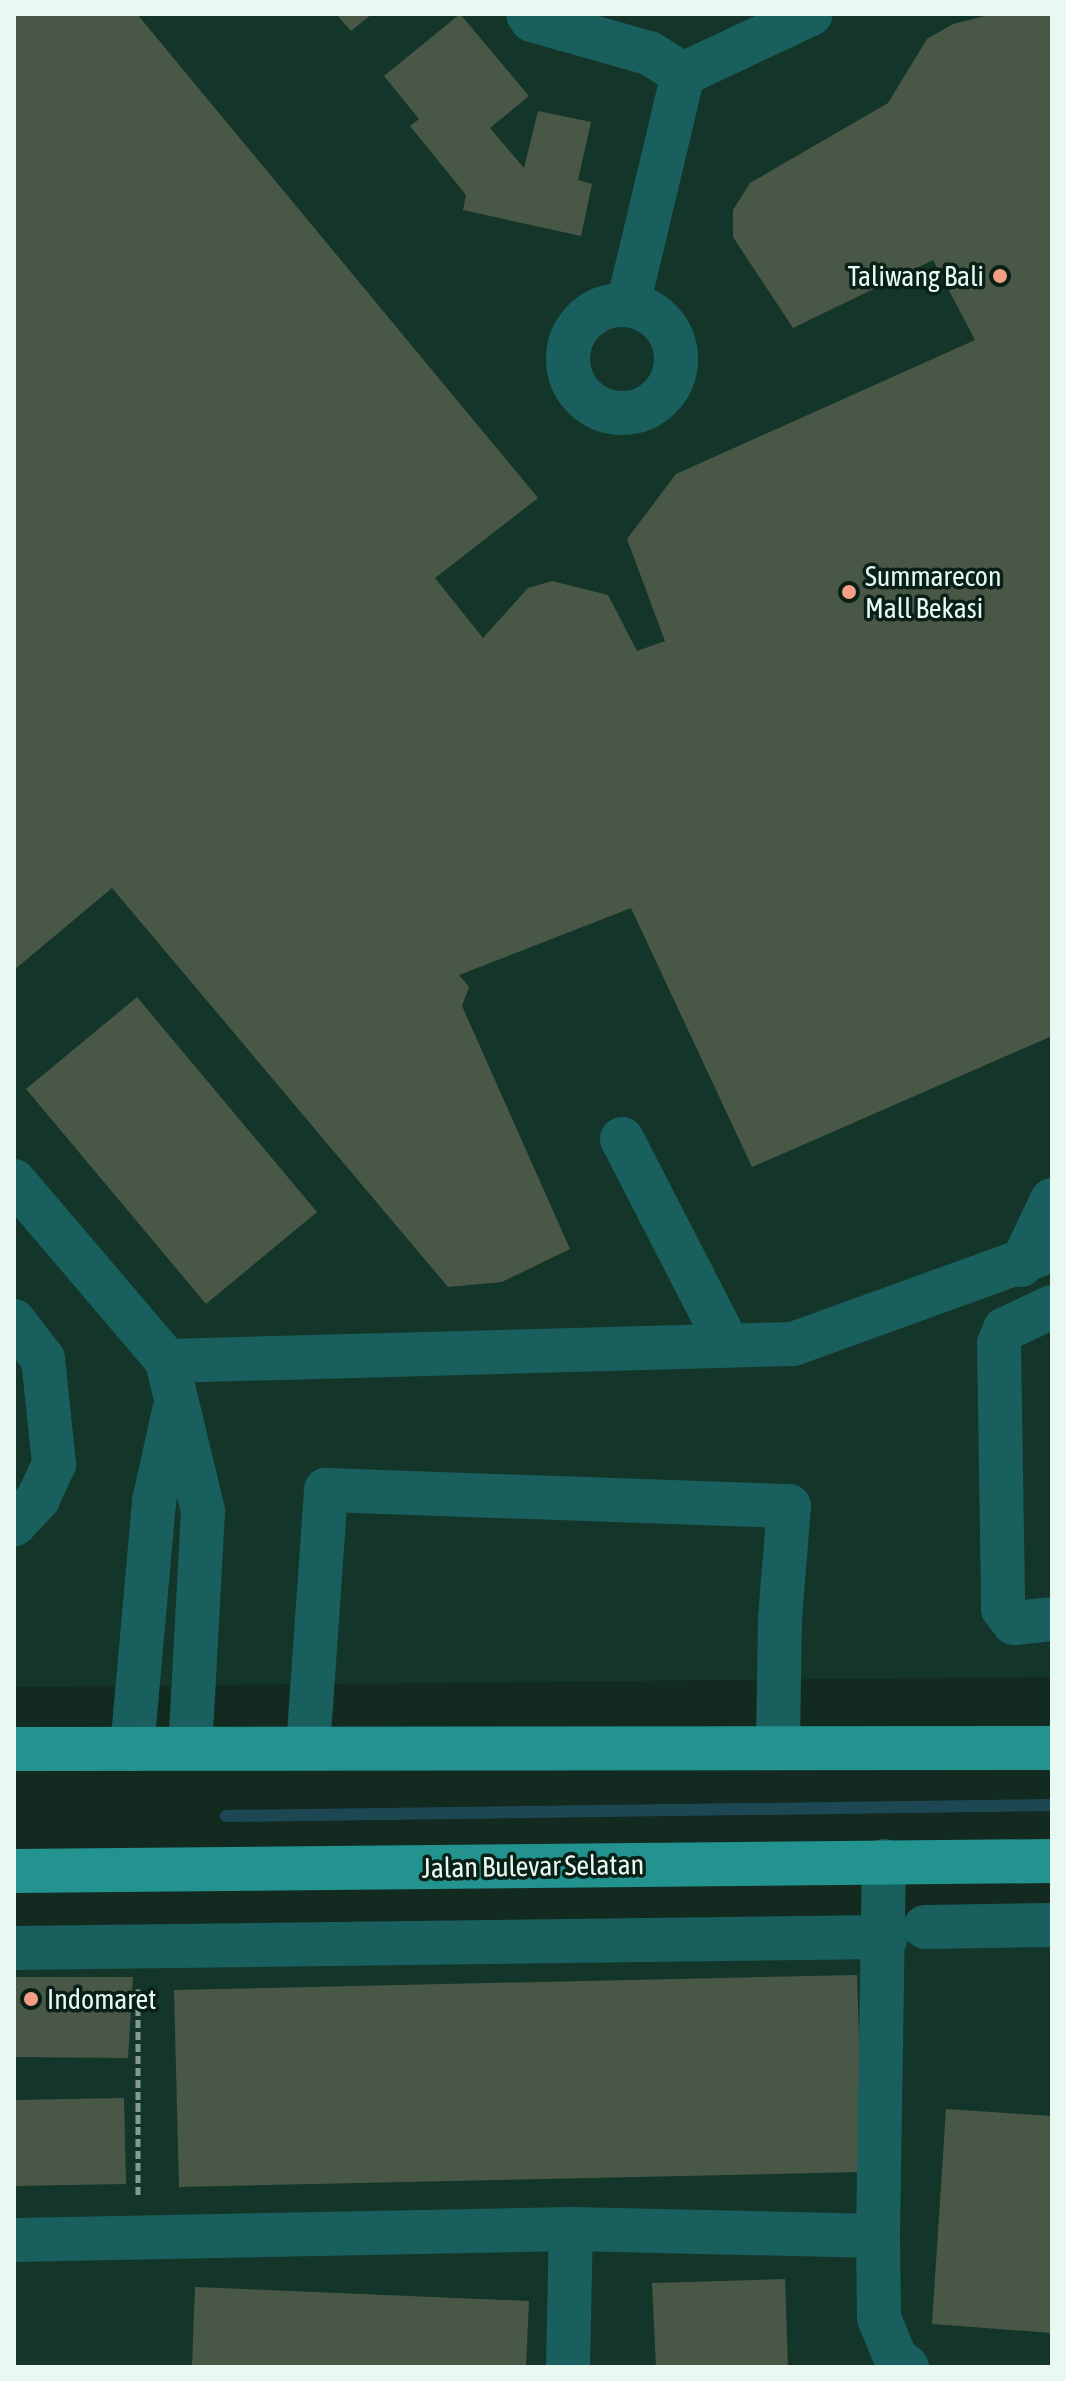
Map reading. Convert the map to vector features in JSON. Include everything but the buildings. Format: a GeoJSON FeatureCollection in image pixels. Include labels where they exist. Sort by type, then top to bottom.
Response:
{"type":"FeatureCollection","features":[{"type":"Feature","properties":{"kind":"main road"},"geometry":{"type":"LineString","coordinates":[[14,1749],[778,1745],[1052,1748]]}},
{"type":"Feature","properties":{"kind":"main road","name":"Jalan Bulevar Selatan"},"geometry":{"type":"LineString","coordinates":[[14,1871],[1052,1861]]}},
{"type":"Feature","properties":{"kind":"lane"},"geometry":{"type":"LineString","coordinates":[[528,14],[532,20],[649,53],[683,74]]}},
{"type":"Feature","properties":{"kind":"lane"},"geometry":{"type":"LineString","coordinates":[[683,74],[811,14]]}},
{"type":"Feature","properties":{"kind":"lane"},"geometry":{"type":"LineString","coordinates":[[628,305],[683,74]]}},
{"type":"Feature","properties":{"kind":"lane"},"geometry":{"type":"LineString","coordinates":[[622,1139],[728,1345]]}},
{"type":"Feature","properties":{"kind":"lane"},"geometry":{"type":"LineString","coordinates":[[14,1181],[28,1215],[172,1381],[203,1511],[190,1749]]}},
{"type":"Feature","properties":{"kind":"lane"},"geometry":{"type":"LineString","coordinates":[[172,1381],[728,1345],[793,1344],[1036,1257],[1052,1200]]}},
{"type":"Feature","properties":{"kind":"lane"},"geometry":{"type":"LineString","coordinates":[[1052,1307],[1005,1329],[999,1343],[1003,1609],[1014,1623],[1052,1619]]}},
{"type":"Feature","properties":{"kind":"lane"},"geometry":{"type":"LineString","coordinates":[[14,1321],[54,1464],[38,1499],[14,1525]]}},
{"type":"Feature","properties":{"kind":"lane"},"geometry":{"type":"LineString","coordinates":[[132,1749],[154,1501],[172,1381]]}},
{"type":"Feature","properties":{"kind":"lane"},"geometry":{"type":"LineString","coordinates":[[308,1748],[326,1490],[789,1506],[780,1617],[778,1745]]}},
{"type":"Feature","properties":{"kind":"lane"},"geometry":{"type":"LineString","coordinates":[[884,1861],[905,1932],[878,2236],[879,2318],[895,2357],[907,2367]]}},
{"type":"Feature","properties":{"kind":"lane"},"geometry":{"type":"LineString","coordinates":[[14,1948],[138,1950],[905,1932],[1052,1925]]}},
{"type":"Feature","properties":{"kind":"lane"},"geometry":{"type":"LineString","coordinates":[[14,2240],[137,2234],[571,2229],[878,2236]]}},
{"type":"Feature","properties":{"kind":"lane"},"geometry":{"type":"LineString","coordinates":[[568,2367],[571,2229]]}},
{"type":"Feature","properties":{"kind":"path"},"geometry":{"type":"LineString","coordinates":[[137,2234],[138,1950]]}},
{"type":"Feature","properties":{"kind":"shaded area"},"geometry":{"type":"Polygon","coordinates":[[[14,14],[1052,14],[1052,1677],[14,1687],[14,14]]]}},
{"type":"Feature","properties":{"kind":"shaded area"},"geometry":{"type":"Polygon","coordinates":[[[1052,1926],[1052,2367],[14,2367],[14,1927],[1052,1926]]]}},
{"type":"Feature","properties":{"kind":"waterway"},"geometry":{"type":"LineString","coordinates":[[226,1816],[1052,1805]]}},
{"type":"Feature","properties":{"kind":"place","name":"Taliwang Bali"},"geometry":{"type":"Point","coordinates":[1000,276]}},
{"type":"Feature","properties":{"kind":"place","name":"Summarecon Mall Bekasi"},"geometry":{"type":"Point","coordinates":[849,592]}},
{"type":"Feature","properties":{"kind":"place","name":"Indomaret"},"geometry":{"type":"Point","coordinates":[31,1999]}}]}
